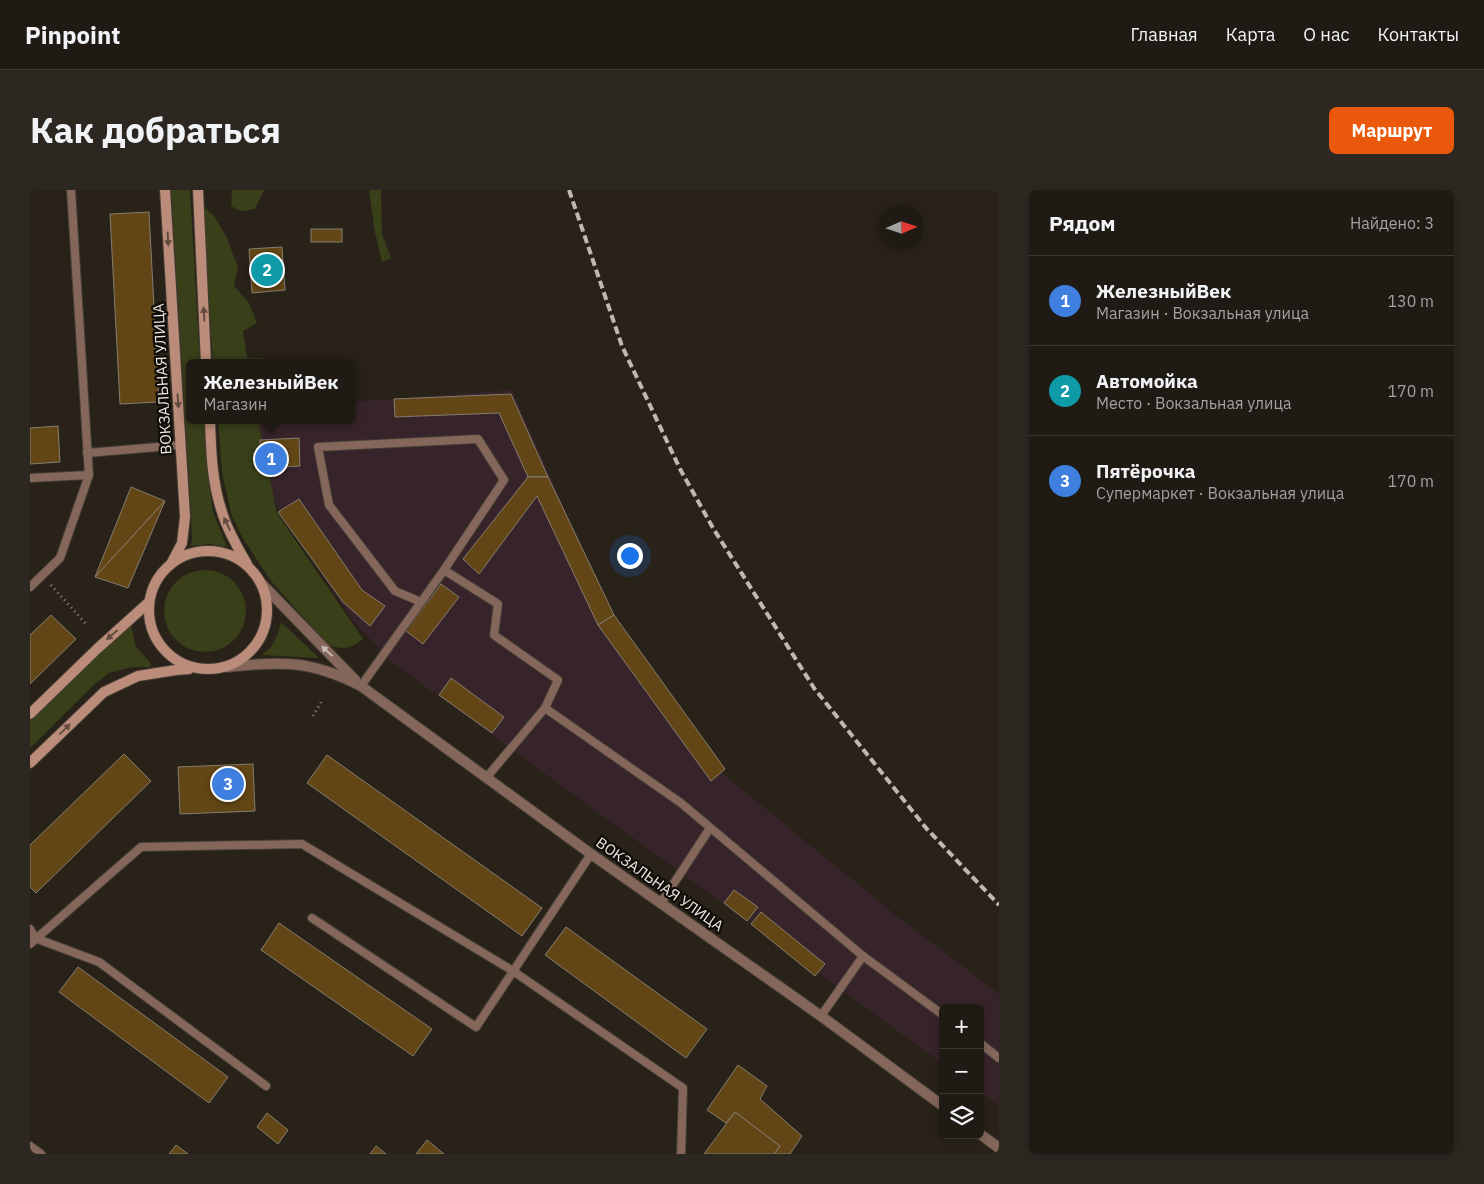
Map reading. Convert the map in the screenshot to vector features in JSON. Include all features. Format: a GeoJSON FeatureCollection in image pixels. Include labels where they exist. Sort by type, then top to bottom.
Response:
{"type":"FeatureCollection","features":[{"type":"Feature","properties":{"kind":"main road","name":"ВОКЗАЛЬНАЯ УЛИЦА"},"geometry":{"type":"LineString","coordinates":[[166,190],[185,517],[182,543],[171,564]]}},
{"type":"Feature","properties":{"kind":"main road"},"geometry":{"type":"LineString","coordinates":[[198,190],[206,359]]}},
{"type":"Feature","properties":{"kind":"main road"},"geometry":{"type":"LineString","coordinates":[[30,763],[104,692],[138,676],[176,670],[212,670],[227,667],[242,659],[254,647],[263,632],[267,615],[266,598],[260,582],[249,568],[222,514],[218,501],[212,467],[210,424]]}},
{"type":"Feature","properties":{"kind":"main road"},"geometry":{"type":"LineString","coordinates":[[198,669],[180,663],[166,652],[155,637],[149,620],[148,603],[154,584],[171,564],[185,555],[202,551],[219,552],[235,557],[249,568]]}},
{"type":"Feature","properties":{"kind":"main road"},"geometry":{"type":"LineString","coordinates":[[30,714],[148,603]]}},
{"type":"Feature","properties":{"kind":"street","name":"ВОКЗАЛЬНАЯ УЛИЦА"},"geometry":{"type":"LineString","coordinates":[[260,582],[361,686],[590,854],[821,1016],[939,1103]]}},
{"type":"Feature","properties":{"kind":"street","name":"ВОКЗАЛЬНАЯ УЛИЦА"},"geometry":{"type":"LineString","coordinates":[[227,667],[271,663],[299,665],[341,676],[361,686]]}},
{"type":"Feature","properties":{"kind":"street"},"geometry":{"type":"LineString","coordinates":[[984,1137],[999,1148]]}},
{"type":"Feature","properties":{"kind":"lane"},"geometry":{"type":"LineString","coordinates":[[30,587],[60,558],[88,475],[70,190]]}},
{"type":"Feature","properties":{"kind":"lane"},"geometry":{"type":"LineString","coordinates":[[361,686],[444,570],[504,480],[478,439],[318,447],[328,505],[395,591],[421,602]]}},
{"type":"Feature","properties":{"kind":"lane"},"geometry":{"type":"LineString","coordinates":[[87,453],[180,445]]}},
{"type":"Feature","properties":{"kind":"lane"},"geometry":{"type":"LineString","coordinates":[[30,478],[88,475]]}},
{"type":"Feature","properties":{"kind":"lane"},"geometry":{"type":"LineString","coordinates":[[444,570],[498,604],[494,635],[558,680],[545,708],[486,778]]}},
{"type":"Feature","properties":{"kind":"lane"},"geometry":{"type":"LineString","coordinates":[[545,708],[681,803],[863,956],[939,1012]]}},
{"type":"Feature","properties":{"kind":"lane"},"geometry":{"type":"LineString","coordinates":[[661,903],[710,828]]}},
{"type":"Feature","properties":{"kind":"lane"},"geometry":{"type":"LineString","coordinates":[[33,941],[141,846],[302,844],[513,972],[683,1088],[681,1154]]}},
{"type":"Feature","properties":{"kind":"lane"},"geometry":{"type":"LineString","coordinates":[[312,918],[476,1027],[590,854]]}},
{"type":"Feature","properties":{"kind":"lane"},"geometry":{"type":"LineString","coordinates":[[30,929],[33,941]]}},
{"type":"Feature","properties":{"kind":"lane"},"geometry":{"type":"LineString","coordinates":[[33,941],[99,962],[266,1086]]}},
{"type":"Feature","properties":{"kind":"lane"},"geometry":{"type":"LineString","coordinates":[[821,1016],[863,956]]}},
{"type":"Feature","properties":{"kind":"lane"},"geometry":{"type":"LineString","coordinates":[[984,1047],[999,1058]]}},
{"type":"Feature","properties":{"kind":"lane"},"geometry":{"type":"LineString","coordinates":[[30,1146],[41,1154]]}},
{"type":"Feature","properties":{"kind":"path"},"geometry":{"type":"LineString","coordinates":[[41,576],[57,590],[87,625]]}},
{"type":"Feature","properties":{"kind":"path"},"geometry":{"type":"LineString","coordinates":[[313,716],[323,699]]}},
{"type":"Feature","properties":{"kind":"shaded area"},"geometry":{"type":"Polygon","coordinates":[[[512,390],[611,614],[722,773],[902,920],[999,994],[999,1105],[984,1095],[984,1004],[939,1004],[939,1061],[393,663],[353,621],[278,508],[261,468],[258,424],[356,424],[356,402],[512,390]]]}},
{"type":"Feature","properties":{"kind":"green space"},"geometry":{"type":"Polygon","coordinates":[[[171,190],[190,190],[200,359],[186,359],[186,424],[204,424],[213,512],[227,547],[210,544],[190,546],[192,541],[171,190]]]}},
{"type":"Feature","properties":{"kind":"green space"},"geometry":{"type":"Polygon","coordinates":[[[232,190],[264,190],[255,209],[241,211],[231,206],[232,190]]]}},
{"type":"Feature","properties":{"kind":"green space"},"geometry":{"type":"Polygon","coordinates":[[[369,190],[381,190],[382,234],[391,258],[382,262],[375,233],[369,190]]]}},
{"type":"Feature","properties":{"kind":"green space"},"geometry":{"type":"Polygon","coordinates":[[[202,205],[214,216],[226,236],[238,267],[234,286],[249,303],[257,323],[243,331],[247,358],[263,359],[213,359],[202,205]]]}},
{"type":"Feature","properties":{"kind":"green space"},"geometry":{"type":"Polygon","coordinates":[[[218,424],[259,424],[277,513],[363,639],[347,648],[328,645],[271,581],[244,540],[232,516],[222,473],[218,424]]]}},
{"type":"Feature","properties":{"kind":"green space"},"geometry":{"type":"Polygon","coordinates":[[[205,570],[221,573],[234,582],[243,595],[246,611],[243,627],[234,640],[221,649],[205,652],[189,649],[176,640],[167,627],[164,611],[167,595],[176,582],[189,573],[205,570]]]}},
{"type":"Feature","properties":{"kind":"green space"},"geometry":{"type":"Polygon","coordinates":[[[281,622],[319,658],[262,655],[274,641],[281,622]]]}},
{"type":"Feature","properties":{"kind":"green space"},"geometry":{"type":"Polygon","coordinates":[[[131,624],[135,645],[151,664],[150,667],[132,667],[109,673],[94,685],[30,748],[30,720],[131,624]]]}},
{"type":"Feature","properties":{"kind":"building"},"geometry":{"type":"Polygon","coordinates":[[[149,212],[159,402],[120,404],[110,214],[149,212]]]}},
{"type":"Feature","properties":{"kind":"building"},"geometry":{"type":"Polygon","coordinates":[[[311,229],[342,229],[342,242],[311,242],[311,229]]]}},
{"type":"Feature","properties":{"kind":"building"},"geometry":{"type":"Polygon","coordinates":[[[282,247],[285,290],[252,293],[249,249],[282,247]]]}},
{"type":"Feature","properties":{"kind":"building"},"geometry":{"type":"Polygon","coordinates":[[[511,394],[548,477],[528,477],[499,413],[395,417],[394,399],[511,394]]]}},
{"type":"Feature","properties":{"kind":"building"},"geometry":{"type":"Polygon","coordinates":[[[58,426],[60,462],[30,464],[30,428],[58,426]]]}},
{"type":"Feature","properties":{"kind":"building"},"geometry":{"type":"Polygon","coordinates":[[[299,438],[300,466],[261,468],[260,440],[299,438]]]}},
{"type":"Feature","properties":{"kind":"building"},"geometry":{"type":"Polygon","coordinates":[[[528,477],[548,477],[614,615],[598,625],[537,496],[479,574],[463,559],[528,477]]]}},
{"type":"Feature","properties":{"kind":"building"},"geometry":{"type":"Polygon","coordinates":[[[131,487],[165,501],[95,577],[131,487]]]}},
{"type":"Feature","properties":{"kind":"building"},"geometry":{"type":"Polygon","coordinates":[[[299,499],[362,590],[385,606],[370,626],[343,602],[278,512],[299,499]]]}},
{"type":"Feature","properties":{"kind":"building"},"geometry":{"type":"Polygon","coordinates":[[[165,501],[128,588],[95,577],[165,501]]]}},
{"type":"Feature","properties":{"kind":"building"},"geometry":{"type":"Polygon","coordinates":[[[441,584],[459,597],[423,644],[406,631],[441,584]]]}},
{"type":"Feature","properties":{"kind":"building"},"geometry":{"type":"Polygon","coordinates":[[[51,615],[76,639],[30,684],[30,635],[51,615]]]}},
{"type":"Feature","properties":{"kind":"building"},"geometry":{"type":"Polygon","coordinates":[[[614,615],[725,769],[711,781],[598,625],[614,615]]]}},
{"type":"Feature","properties":{"kind":"building"},"geometry":{"type":"Polygon","coordinates":[[[451,678],[504,717],[492,733],[439,695],[451,678]]]}},
{"type":"Feature","properties":{"kind":"building"},"geometry":{"type":"Polygon","coordinates":[[[124,754],[151,781],[36,893],[30,887],[30,845],[124,754]]]}},
{"type":"Feature","properties":{"kind":"building"},"geometry":{"type":"Polygon","coordinates":[[[327,755],[542,908],[522,936],[307,783],[327,755]]]}},
{"type":"Feature","properties":{"kind":"building"},"geometry":{"type":"Polygon","coordinates":[[[253,764],[255,811],[180,814],[178,767],[253,764]]]}},
{"type":"Feature","properties":{"kind":"building"},"geometry":{"type":"Polygon","coordinates":[[[734,890],[758,907],[747,921],[724,903],[734,890]]]}},
{"type":"Feature","properties":{"kind":"building"},"geometry":{"type":"Polygon","coordinates":[[[761,912],[825,964],[815,976],[751,924],[761,912]]]}},
{"type":"Feature","properties":{"kind":"building"},"geometry":{"type":"Polygon","coordinates":[[[279,923],[432,1029],[413,1056],[261,950],[279,923]]]}},
{"type":"Feature","properties":{"kind":"building"},"geometry":{"type":"Polygon","coordinates":[[[566,927],[707,1029],[686,1058],[545,955],[566,927]]]}},
{"type":"Feature","properties":{"kind":"building"},"geometry":{"type":"Polygon","coordinates":[[[78,967],[228,1077],[209,1103],[59,992],[78,967]]]}},
{"type":"Feature","properties":{"kind":"building"},"geometry":{"type":"Polygon","coordinates":[[[738,1065],[767,1086],[760,1099],[802,1136],[790,1154],[774,1154],[780,1146],[735,1112],[726,1123],[707,1110],[738,1065]]]}},
{"type":"Feature","properties":{"kind":"building"},"geometry":{"type":"Polygon","coordinates":[[[735,1112],[780,1146],[774,1154],[704,1154],[735,1112]]]}},
{"type":"Feature","properties":{"kind":"building"},"geometry":{"type":"Polygon","coordinates":[[[267,1113],[288,1130],[278,1144],[257,1127],[267,1113]]]}},
{"type":"Feature","properties":{"kind":"building"},"geometry":{"type":"Polygon","coordinates":[[[427,1140],[444,1154],[416,1154],[427,1140]]]}},
{"type":"Feature","properties":{"kind":"building"},"geometry":{"type":"Polygon","coordinates":[[[176,1145],[188,1154],[169,1154],[176,1145]]]}},
{"type":"Feature","properties":{"kind":"building"},"geometry":{"type":"Polygon","coordinates":[[[376,1146],[386,1154],[370,1154],[376,1146]]]}},
{"type":"Feature","properties":{"kind":"railway"},"geometry":{"type":"LineString","coordinates":[[569,190],[622,346],[680,469],[713,528],[814,688],[926,828],[999,905]]}},
{"type":"Feature","properties":{"kind":"place","name":"Автомойка"},"geometry":{"type":"Point","coordinates":[267,270]}},
{"type":"Feature","properties":{"kind":"place","name":"ЖелезныйВек"},"geometry":{"type":"Point","coordinates":[271,459]}},
{"type":"Feature","properties":{"kind":"place","name":"Пятёрочка"},"geometry":{"type":"Point","coordinates":[228,784]}}]}
